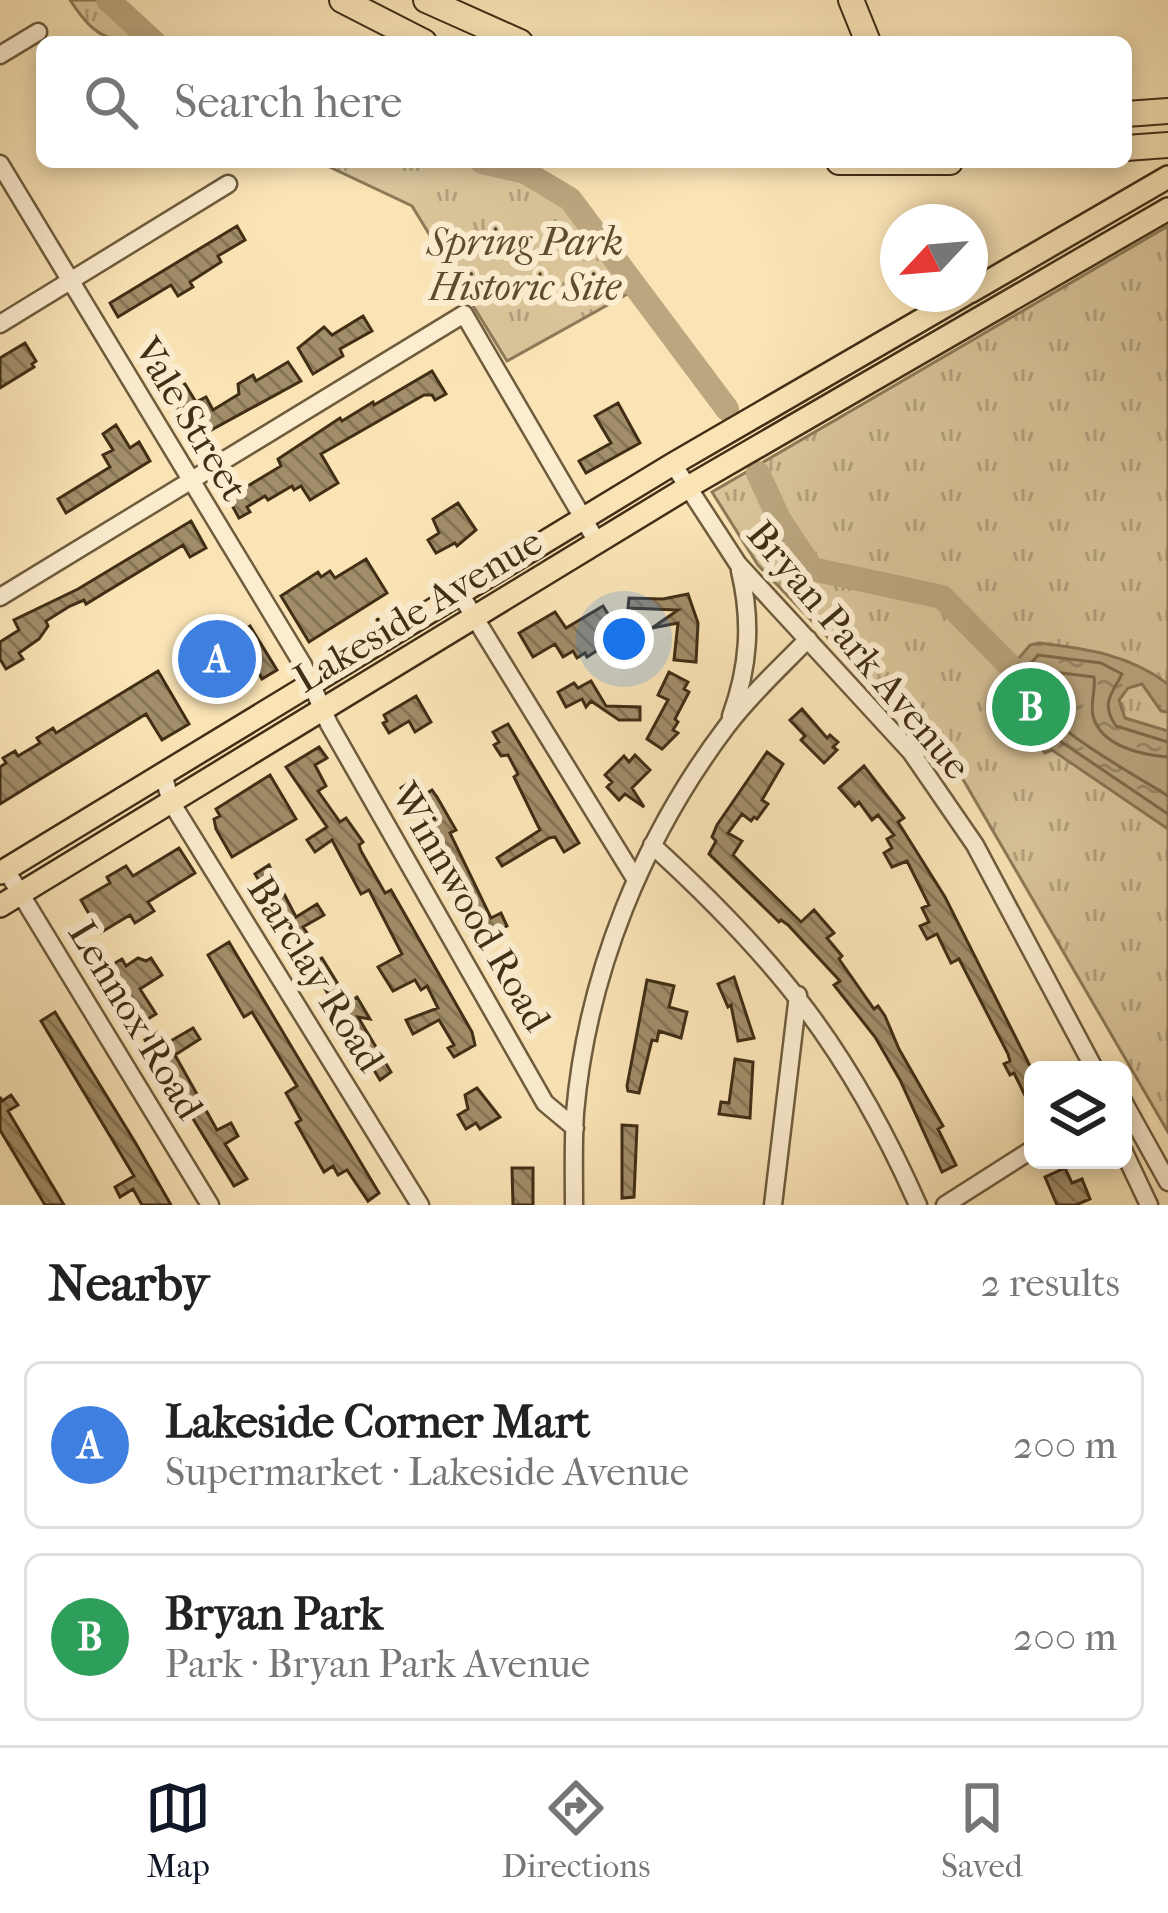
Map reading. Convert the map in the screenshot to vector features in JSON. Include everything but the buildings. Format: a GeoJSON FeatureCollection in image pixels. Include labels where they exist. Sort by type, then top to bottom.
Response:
{"type":"FeatureCollection","features":[{"type":"Feature","properties":{"kind":"highway"},"geometry":{"type":"LineString","coordinates":[[342,0],[412,36]]}},
{"type":"Feature","properties":{"kind":"highway"},"geometry":{"type":"LineString","coordinates":[[426,0],[507,36]]}},
{"type":"Feature","properties":{"kind":"highway"},"geometry":{"type":"LineString","coordinates":[[851,0],[866,36]]}},
{"type":"Feature","properties":{"kind":"highway"},"geometry":{"type":"LineString","coordinates":[[1132,114],[1168,111]]}},
{"type":"Feature","properties":{"kind":"highway"},"geometry":{"type":"LineString","coordinates":[[1132,148],[1168,145]]}},
{"type":"Feature","properties":{"kind":"main road","name":"Lakeside Avenue"},"geometry":{"type":"LineString","coordinates":[[988,281],[1168,177]]}},
{"type":"Feature","properties":{"kind":"main road","name":"Lakeside Avenue"},"geometry":{"type":"LineString","coordinates":[[0,906],[688,487],[1168,209]]}},
{"type":"Feature","properties":{"kind":"main road","name":"Lakeside Avenue"},"geometry":{"type":"LineString","coordinates":[[3,871],[459,592],[935,312]]}},
{"type":"Feature","properties":{"kind":"street"},"geometry":{"type":"LineString","coordinates":[[0,55],[38,32]]}},
{"type":"Feature","properties":{"kind":"street","name":"Vale Street"},"geometry":{"type":"LineString","coordinates":[[0,164],[312,683],[323,710]]}},
{"type":"Feature","properties":{"kind":"street"},"geometry":{"type":"LineString","coordinates":[[0,324],[228,184]]}},
{"type":"Feature","properties":{"kind":"street"},"geometry":{"type":"LineString","coordinates":[[0,597],[464,314],[597,542]]}},
{"type":"Feature","properties":{"kind":"street","name":"Bryan Park Avenue"},"geometry":{"type":"LineString","coordinates":[[673,464],[738,564],[911,752],[975,845],[1090,1061]]}},
{"type":"Feature","properties":{"kind":"street"},"geometry":{"type":"LineString","coordinates":[[729,722],[743,678],[748,632],[749,613],[738,564]]}},
{"type":"Feature","properties":{"kind":"street"},"geometry":{"type":"LineString","coordinates":[[459,592],[636,880]]}},
{"type":"Feature","properties":{"kind":"street"},"geometry":{"type":"LineString","coordinates":[[574,1205],[575,1128],[591,1019],[636,880],[652,845],[729,722],[808,639]]}},
{"type":"Feature","properties":{"kind":"street","name":"Winnwood Road"},"geometry":{"type":"LineString","coordinates":[[323,710],[545,1103],[575,1128]]}},
{"type":"Feature","properties":{"kind":"street","name":"Barclay Road"},"geometry":{"type":"LineString","coordinates":[[163,774],[171,802],[421,1205]]}},
{"type":"Feature","properties":{"kind":"street"},"geometry":{"type":"LineString","coordinates":[[652,845],[721,908],[798,995],[872,1108],[917,1205]]}},
{"type":"Feature","properties":{"kind":"street","name":"Lennox Road"},"geometry":{"type":"LineString","coordinates":[[3,871],[210,1205]]}},
{"type":"Feature","properties":{"kind":"street"},"geometry":{"type":"LineString","coordinates":[[773,1205],[798,995]]}},
{"type":"Feature","properties":{"kind":"street"},"geometry":{"type":"LineString","coordinates":[[1132,1117],[1168,1182]]}},
{"type":"Feature","properties":{"kind":"street"},"geometry":{"type":"LineString","coordinates":[[945,1205],[1024,1155]]}},
{"type":"Feature","properties":{"kind":"street"},"geometry":{"type":"LineString","coordinates":[[1132,1169],[1149,1205]]}},
{"type":"Feature","properties":{"kind":"green space"},"geometry":{"type":"Polygon","coordinates":[[[70,0],[99,0],[149,36],[106,36],[88,24],[70,0]]]}},
{"type":"Feature","properties":{"kind":"green space","name":"Spring Park Historic Site"},"geometry":{"type":"Polygon","coordinates":[[[332,168],[531,170],[568,209],[629,293],[507,361],[412,206],[332,168]]]}},
{"type":"Feature","properties":{"kind":"green space"},"geometry":{"type":"Polygon","coordinates":[[[1168,226],[1168,1132],[1132,1070],[1132,1061],[1127,1061],[961,776],[758,565],[712,492],[1168,226]]]}},
{"type":"Feature","properties":{"kind":"water"},"geometry":{"type":"Polygon","coordinates":[[[1030,645],[1122,659],[1168,684],[1168,712],[1161,711],[1142,684],[1128,688],[1119,700],[1125,718],[1168,731],[1168,829],[1052,750],[1045,753],[1010,709],[998,683],[1030,645]]]}},
{"type":"Feature","properties":{"kind":"waterway"},"geometry":{"type":"LineString","coordinates":[[108,0],[147,36]]}},
{"type":"Feature","properties":{"kind":"waterway"},"geometry":{"type":"LineString","coordinates":[[508,168],[525,172],[570,199],[727,409]]}},
{"type":"Feature","properties":{"kind":"waterway"},"geometry":{"type":"LineString","coordinates":[[758,473],[779,519],[812,569],[942,597],[1011,667]]}},
{"type":"Feature","properties":{"kind":"place","name":"Lakeside Corner Mart"},"geometry":{"type":"Point","coordinates":[217,659]}},
{"type":"Feature","properties":{"kind":"place","name":"Bryan Park"},"geometry":{"type":"Point","coordinates":[1031,707]}}]}
